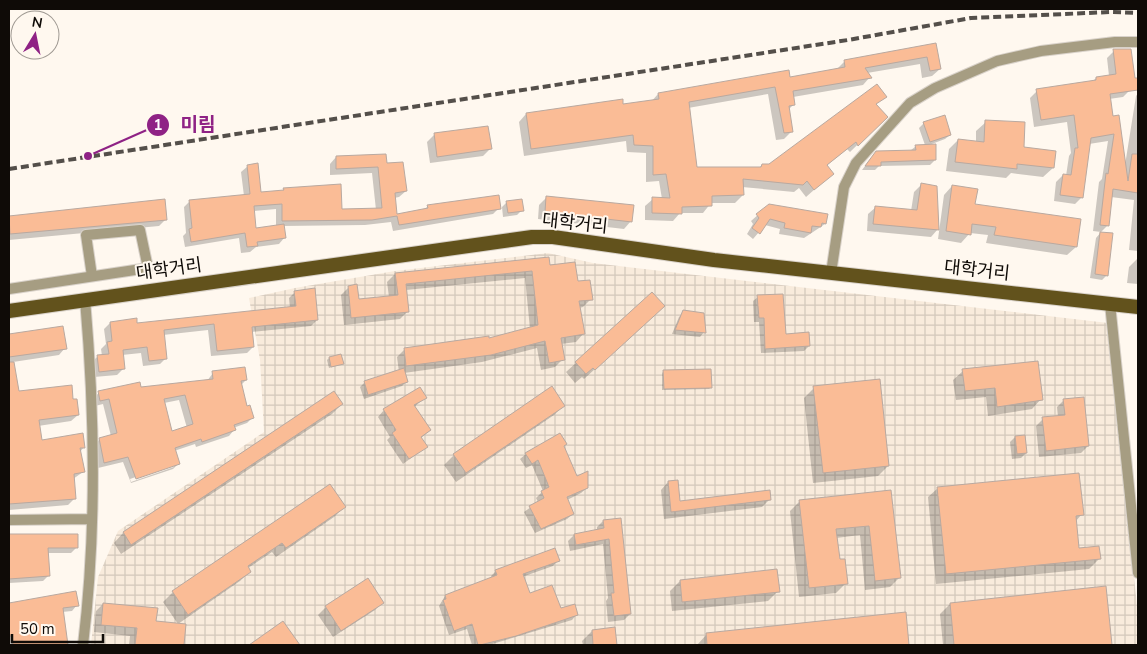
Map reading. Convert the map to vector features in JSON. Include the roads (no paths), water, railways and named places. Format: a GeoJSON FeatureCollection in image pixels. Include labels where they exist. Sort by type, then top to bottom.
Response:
{"type":"FeatureCollection","features":[{"type":"Feature","properties":{"kind":"main road","name":"대학거리"},"geometry":{"type":"LineString","coordinates":[[9,311],[532,237],[553,237],[684,256],[1138,307]]}},
{"type":"Feature","properties":{"kind":"street"},"geometry":{"type":"LineString","coordinates":[[831,273],[844,187],[856,163],[910,102],[935,88],[997,61],[1042,50],[1115,42],[1138,42]]}},
{"type":"Feature","properties":{"kind":"street"},"geometry":{"type":"LineString","coordinates":[[9,289],[148,268],[140,230],[86,235],[92,276]]}},
{"type":"Feature","properties":{"kind":"street"},"geometry":{"type":"LineString","coordinates":[[83,645],[89,594],[92,519],[92,379],[85,299]]}},
{"type":"Feature","properties":{"kind":"street"},"geometry":{"type":"LineString","coordinates":[[1110,304],[1138,574]]}},
{"type":"Feature","properties":{"kind":"street"},"geometry":{"type":"LineString","coordinates":[[9,520],[92,519]]}},
{"type":"Feature","properties":{"kind":"railway"},"geometry":{"type":"LineString","coordinates":[[9,169],[848,40],[971,18],[1111,12],[1138,13]]}},
{"type":"Feature","properties":{"kind":"place","name":"미림"},"geometry":{"type":"Point","coordinates":[88,156]}}]}
